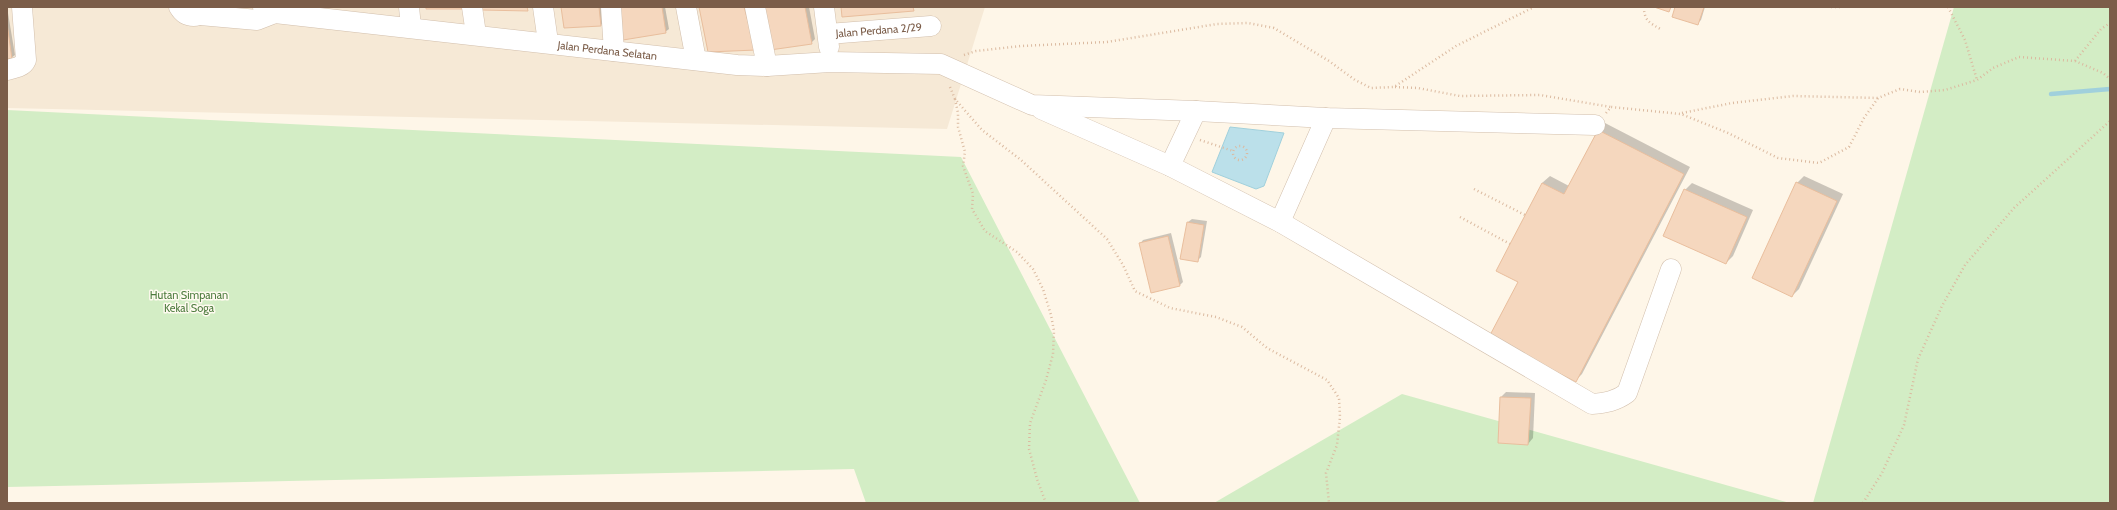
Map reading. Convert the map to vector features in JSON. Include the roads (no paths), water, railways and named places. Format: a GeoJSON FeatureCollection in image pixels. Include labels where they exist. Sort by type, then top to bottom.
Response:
{"type":"FeatureCollection","features":[{"type":"Feature","properties":{"kind":"street"},"geometry":{"type":"LineString","coordinates":[[7,70],[20,66],[26,60],[22,7]]}},
{"type":"Feature","properties":{"kind":"street"},"geometry":{"type":"LineString","coordinates":[[409,7],[411,27]]}},
{"type":"Feature","properties":{"kind":"street"},"geometry":{"type":"LineString","coordinates":[[472,7],[476,34]]}},
{"type":"Feature","properties":{"kind":"street"},"geometry":{"type":"LineString","coordinates":[[543,7],[548,42]]}},
{"type":"Feature","properties":{"kind":"street"},"geometry":{"type":"LineString","coordinates":[[611,7],[614,51]]}},
{"type":"Feature","properties":{"kind":"street"},"geometry":{"type":"LineString","coordinates":[[686,7],[696,60]]}},
{"type":"Feature","properties":{"kind":"street"},"geometry":{"type":"LineString","coordinates":[[755,7],[767,66]]}},
{"type":"Feature","properties":{"kind":"street"},"geometry":{"type":"LineString","coordinates":[[824,7],[830,62]]}},
{"type":"Feature","properties":{"kind":"street"},"geometry":{"type":"LineString","coordinates":[[178,8],[189,16],[204,11],[257,20],[269,10]]}},
{"type":"Feature","properties":{"kind":"street","name":"Jalan Perdana Selatan"},"geometry":{"type":"LineString","coordinates":[[269,10],[737,65],[767,66],[830,62],[941,64],[1032,105]]}},
{"type":"Feature","properties":{"kind":"street","name":"Jalan Perdana 2/29"},"geometry":{"type":"LineString","coordinates":[[828,34],[931,26]]}},
{"type":"Feature","properties":{"kind":"street"},"geometry":{"type":"LineString","coordinates":[[1032,105],[1196,111],[1326,118],[1595,125]]}},
{"type":"Feature","properties":{"kind":"street"},"geometry":{"type":"LineString","coordinates":[[1032,105],[1170,166],[1280,222],[1592,404],[1609,402],[1618,399],[1627,393],[1671,269]]}},
{"type":"Feature","properties":{"kind":"street"},"geometry":{"type":"LineString","coordinates":[[1170,166],[1196,111]]}},
{"type":"Feature","properties":{"kind":"street"},"geometry":{"type":"LineString","coordinates":[[1280,222],[1326,118]]}},
{"type":"Feature","properties":{"kind":"water"},"geometry":{"type":"Polygon","coordinates":[[[1230,127],[1284,133],[1264,186],[1256,189],[1212,172],[1230,127]]]}},
{"type":"Feature","properties":{"kind":"waterway"},"geometry":{"type":"LineString","coordinates":[[2051,94],[2110,89]]}},
{"type":"Feature","properties":{"kind":"park label","name":"Hutan Simpanan Kekal Soga"},"geometry":{"type":"Point","coordinates":[189,301]}}]}
